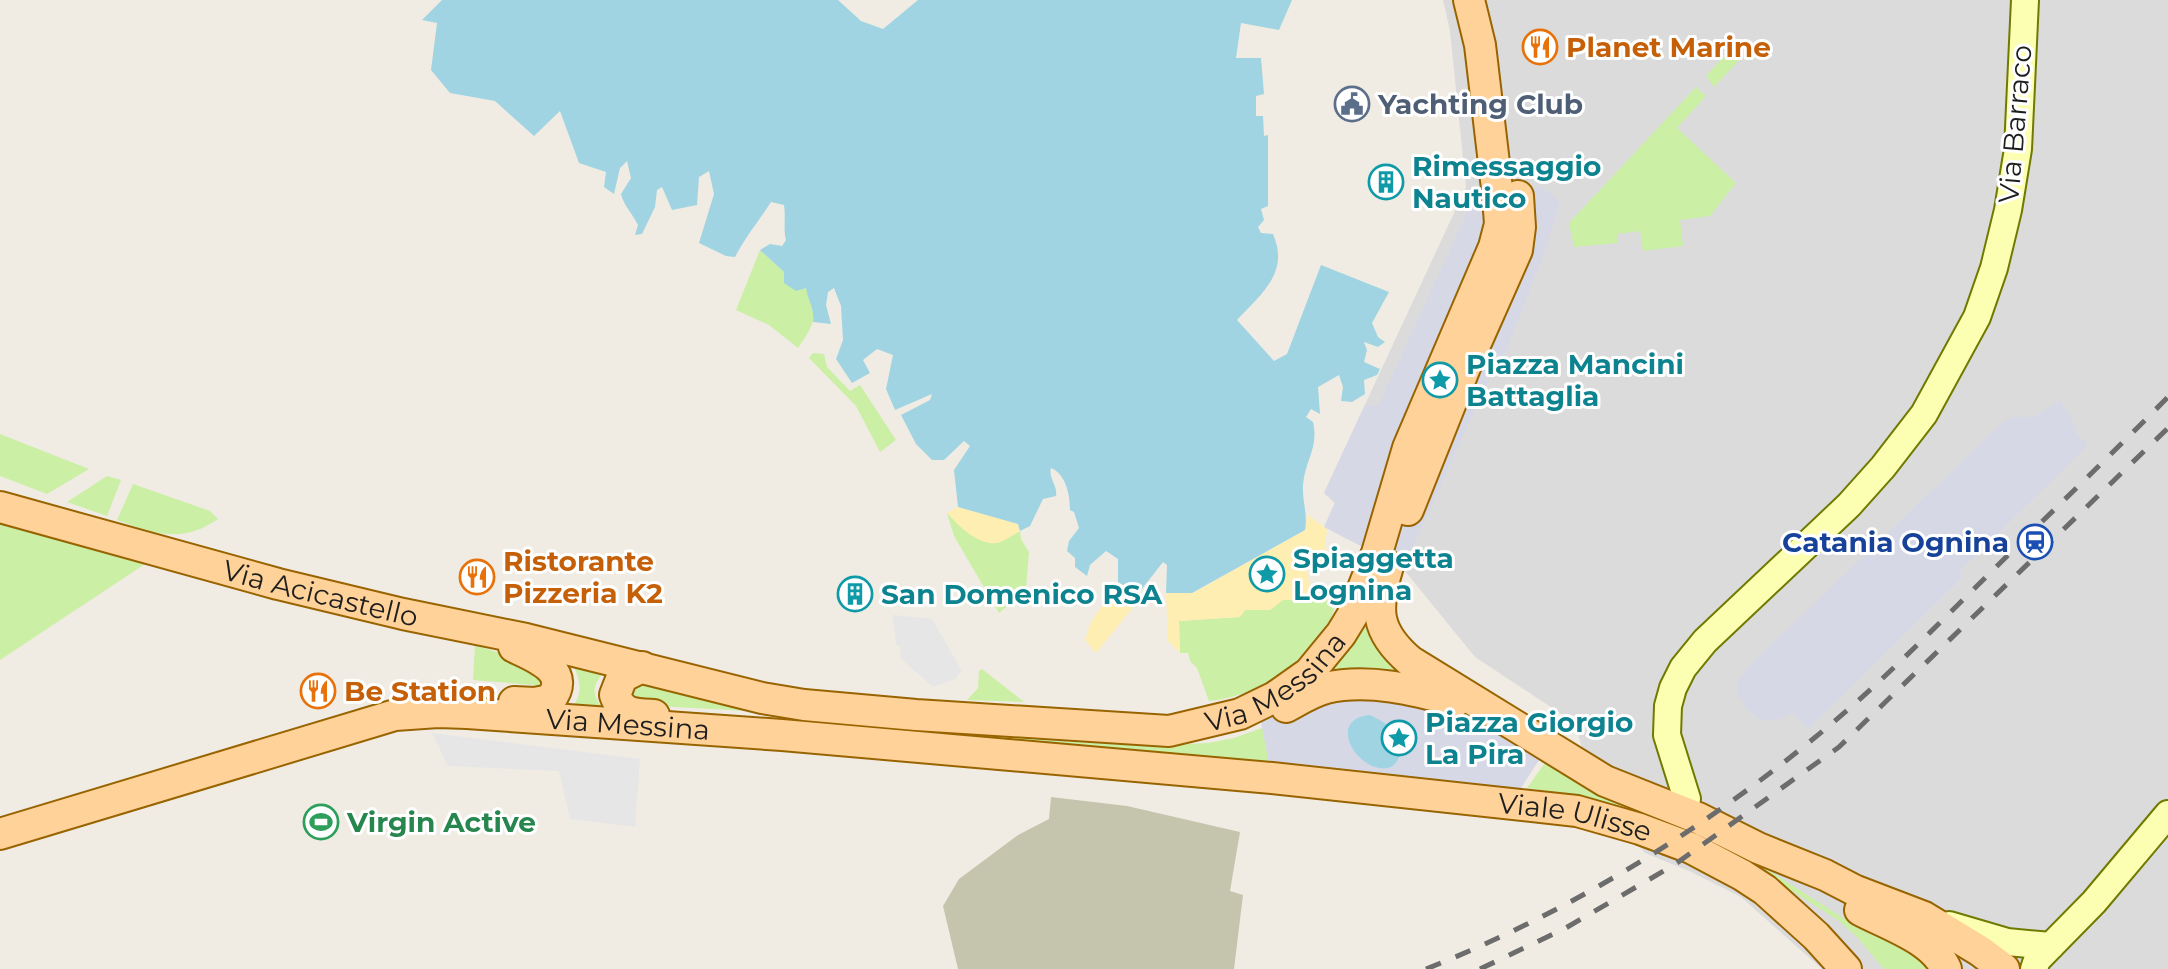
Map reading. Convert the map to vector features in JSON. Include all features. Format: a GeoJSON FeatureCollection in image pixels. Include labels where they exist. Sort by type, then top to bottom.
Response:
{"type":"FeatureCollection","features":[{"type":"Feature","properties":{"kind":"main road"},"geometry":{"type":"LineString","coordinates":[[1469,0],[1508,194]]}},
{"type":"Feature","properties":{"kind":"main road"},"geometry":{"type":"LineString","coordinates":[[1490,0],[1508,194]]}},
{"type":"Feature","properties":{"kind":"main road","name":"Via Barraco"},"geometry":{"type":"LineString","coordinates":[[1693,808],[1667,735],[1668,706],[1683,668],[1705,641],[1849,505],[1883,467],[1924,414],[1977,317],[1994,268],[2018,149],[2025,0]]}},
{"type":"Feature","properties":{"kind":"main road","name":"Via Messina"},"geometry":{"type":"LineString","coordinates":[[642,667],[740,693],[804,705],[1169,731],[1258,707],[1293,687],[1309,673],[1331,649],[1352,616],[1377,553],[1408,448],[1494,247],[1508,194]]}},
{"type":"Feature","properties":{"kind":"main road","name":"Viale Ulisse"},"geometry":{"type":"LineString","coordinates":[[1508,194],[1520,227],[1517,250],[1427,460],[1387,569],[1379,606],[1380,620],[1396,648],[1410,661],[1605,781],[1693,808],[1758,848],[1924,917],[2004,969]]}},
{"type":"Feature","properties":{"kind":"main road","name":"Via Acicastello"},"geometry":{"type":"LineString","coordinates":[[0,507],[278,584],[642,667]]}},
{"type":"Feature","properties":{"kind":"main road"},"geometry":{"type":"LineString","coordinates":[[467,713],[493,700],[543,702],[550,700],[557,688],[555,672],[550,666],[480,631]]}},
{"type":"Feature","properties":{"kind":"main road"},"geometry":{"type":"LineString","coordinates":[[642,667],[622,677],[616,690],[618,702],[632,714],[745,719],[782,735]]}},
{"type":"Feature","properties":{"kind":"main road"},"geometry":{"type":"LineString","coordinates":[[1169,731],[1210,734],[1239,728],[1260,721],[1315,692],[1349,686],[1399,688],[1484,708]]}},
{"type":"Feature","properties":{"kind":"main road","name":"Via Messina"},"geometry":{"type":"LineString","coordinates":[[0,834],[395,715],[438,712],[782,735],[1272,778]]}},
{"type":"Feature","properties":{"kind":"main road","name":"Viale Ulisse"},"geometry":{"type":"LineString","coordinates":[[1272,778],[1577,811],[1640,829],[1691,848],[1765,890],[1842,965]]}},
{"type":"Feature","properties":{"kind":"main road"},"geometry":{"type":"LineString","coordinates":[[2034,969],[2037,960],[2094,902],[2168,814]]}},
{"type":"Feature","properties":{"kind":"main road"},"geometry":{"type":"LineString","coordinates":[[1758,848],[1849,904],[1917,940],[1942,959],[1946,969]]}},
{"type":"Feature","properties":{"kind":"main road"},"geometry":{"type":"LineString","coordinates":[[1765,890],[1826,926],[1869,969]]}},
{"type":"Feature","properties":{"kind":"main road"},"geometry":{"type":"LineString","coordinates":[[1924,917],[2007,942],[2051,946]]}},
{"type":"Feature","properties":{"kind":"shaded area"},"geometry":{"type":"Polygon","coordinates":[[[1443,0],[2168,0],[2168,969],[1822,969],[1741,897],[1645,853],[1595,795],[1575,723],[1475,657],[1400,565],[1324,493],[1466,187],[1450,31],[1443,0]]]}},
{"type":"Feature","properties":{"kind":"shaded area","name":"Piazza Mancini Battaglia"},"geometry":{"type":"Polygon","coordinates":[[[1541,186],[1560,201],[1548,243],[1504,356],[1500,355],[1403,568],[1324,527],[1335,502],[1324,493],[1365,405],[1378,406],[1471,204],[1541,186]]]}},
{"type":"Feature","properties":{"kind":"shaded area"},"geometry":{"type":"Polygon","coordinates":[[[2060,401],[2078,435],[2088,445],[1959,572],[1963,577],[1808,729],[1792,712],[1772,721],[1760,719],[1748,711],[1738,695],[1738,682],[1746,669],[2003,422],[2011,417],[2033,417],[2060,401]]]}},
{"type":"Feature","properties":{"kind":"shaded area"},"geometry":{"type":"Polygon","coordinates":[[[893,615],[932,619],[962,671],[955,679],[933,687],[900,658],[901,648],[896,644],[893,615]]]}},
{"type":"Feature","properties":{"kind":"shaded area","name":"Piazza Giorgio La Pira"},"geometry":{"type":"Polygon","coordinates":[[[1326,668],[1408,675],[1548,746],[1512,802],[1272,778],[1258,707],[1326,668]]]}},
{"type":"Feature","properties":{"kind":"shaded area"},"geometry":{"type":"Polygon","coordinates":[[[432,733],[640,759],[635,827],[570,819],[559,771],[448,766],[432,733]]]}},
{"type":"Feature","properties":{"kind":"shaded area"},"geometry":{"type":"Polygon","coordinates":[[[1051,797],[1127,806],[1240,832],[1230,891],[1243,895],[1234,969],[958,969],[943,906],[959,879],[1018,835],[1049,819],[1051,797]]]}},
{"type":"Feature","properties":{"kind":"green space"},"geometry":{"type":"Polygon","coordinates":[[[1733,47],[1740,59],[1714,87],[1706,76],[1733,47]]]}},
{"type":"Feature","properties":{"kind":"green space"},"geometry":{"type":"Polygon","coordinates":[[[1696,87],[1706,96],[1677,128],[1736,183],[1710,216],[1680,220],[1683,246],[1643,251],[1640,231],[1617,234],[1617,243],[1574,247],[1569,223],[1696,87]]]}},
{"type":"Feature","properties":{"kind":"green space"},"geometry":{"type":"Polygon","coordinates":[[[760,250],[801,288],[806,288],[812,303],[812,324],[798,348],[769,325],[736,310],[760,250]]]}},
{"type":"Feature","properties":{"kind":"green space"},"geometry":{"type":"Polygon","coordinates":[[[813,353],[824,354],[827,367],[850,391],[860,385],[896,440],[880,452],[856,406],[809,358],[813,353]]]}},
{"type":"Feature","properties":{"kind":"green space"},"geometry":{"type":"Polygon","coordinates":[[[0,434],[89,469],[47,494],[0,476],[0,434]]]}},
{"type":"Feature","properties":{"kind":"green space"},"geometry":{"type":"Polygon","coordinates":[[[107,476],[121,480],[107,516],[67,502],[107,476]]]}},
{"type":"Feature","properties":{"kind":"green space"},"geometry":{"type":"Polygon","coordinates":[[[133,484],[210,511],[218,519],[205,527],[180,534],[156,532],[117,520],[133,484]]]}},
{"type":"Feature","properties":{"kind":"green space"},"geometry":{"type":"Polygon","coordinates":[[[947,513],[964,529],[998,543],[1020,531],[1029,552],[1026,590],[999,613],[954,536],[947,513]]]}},
{"type":"Feature","properties":{"kind":"green space"},"geometry":{"type":"Polygon","coordinates":[[[0,523],[122,555],[145,564],[0,660],[0,523]]]}},
{"type":"Feature","properties":{"kind":"green space"},"geometry":{"type":"Polygon","coordinates":[[[1373,585],[1408,675],[1326,668],[1373,585]]]}},
{"type":"Feature","properties":{"kind":"green space"},"geometry":{"type":"Polygon","coordinates":[[[1335,598],[1330,619],[1300,658],[1273,679],[1243,693],[1209,701],[1188,653],[1180,653],[1179,621],[1240,617],[1245,610],[1270,610],[1282,600],[1335,598]]]}},
{"type":"Feature","properties":{"kind":"green space"},"geometry":{"type":"Polygon","coordinates":[[[475,645],[527,662],[545,686],[473,680],[475,645]]]}},
{"type":"Feature","properties":{"kind":"green space"},"geometry":{"type":"Polygon","coordinates":[[[573,665],[603,673],[595,692],[605,711],[571,709],[580,688],[573,665]]]}},
{"type":"Feature","properties":{"kind":"green space"},"geometry":{"type":"Polygon","coordinates":[[[982,669],[1024,702],[967,700],[978,688],[979,671],[982,669]]]}},
{"type":"Feature","properties":{"kind":"green space"},"geometry":{"type":"Polygon","coordinates":[[[636,680],[785,716],[1148,746],[1208,743],[1234,738],[1322,706],[1522,788],[803,723],[748,711],[638,705],[633,702],[628,687],[636,680]]]}},
{"type":"Feature","properties":{"kind":"green space"},"geometry":{"type":"Polygon","coordinates":[[[1547,760],[1751,859],[1862,930],[1907,948],[1934,969],[1884,969],[1838,920],[1749,864],[1583,797],[1527,788],[1547,760]]]}},
{"type":"Feature","properties":{"kind":"sand"},"geometry":{"type":"Polygon","coordinates":[[[958,507],[1018,524],[1020,531],[997,543],[982,541],[969,534],[947,513],[958,507]]]}},
{"type":"Feature","properties":{"kind":"sand","name":"Spiaggetta Lognina"},"geometry":{"type":"Polygon","coordinates":[[[1308,515],[1327,529],[1325,547],[1328,553],[1306,556],[1311,600],[1283,600],[1270,610],[1245,610],[1240,617],[1179,621],[1180,653],[1168,641],[1166,593],[1193,593],[1305,530],[1308,515]]]}},
{"type":"Feature","properties":{"kind":"sand"},"geometry":{"type":"Polygon","coordinates":[[[1118,582],[1138,594],[1134,606],[1096,653],[1085,640],[1091,622],[1118,582]]]}},
{"type":"Feature","properties":{"kind":"water"},"geometry":{"type":"Polygon","coordinates":[[[442,0],[838,0],[861,21],[883,29],[918,0],[1292,0],[1279,30],[1241,23],[1236,58],[1261,58],[1264,94],[1256,96],[1256,116],[1263,116],[1264,136],[1268,135],[1268,206],[1261,209],[1264,220],[1258,227],[1261,233],[1273,234],[1278,260],[1270,282],[1237,320],[1274,361],[1287,354],[1321,265],[1389,292],[1372,323],[1378,337],[1385,342],[1378,347],[1364,342],[1367,350],[1364,362],[1380,369],[1377,375],[1364,380],[1365,394],[1352,402],[1341,401],[1343,387],[1339,375],[1318,387],[1320,414],[1311,409],[1306,417],[1313,422],[1314,431],[1303,485],[1305,530],[1192,593],[1166,593],[1167,565],[1163,562],[1138,594],[1118,582],[1118,559],[1106,551],[1090,565],[1087,576],[1075,567],[1075,558],[1067,551],[1069,541],[1079,528],[1074,512],[1070,510],[1064,480],[1051,468],[1056,496],[1043,499],[1030,526],[1020,531],[1018,524],[958,507],[954,470],[970,446],[964,441],[944,460],[932,460],[916,444],[901,415],[930,400],[932,394],[895,410],[886,389],[893,355],[877,349],[863,360],[870,373],[852,383],[836,359],[843,340],[841,306],[834,288],[828,292],[826,305],[831,324],[813,322],[806,288],[796,291],[784,283],[784,272],[760,250],[770,244],[782,246],[786,240],[784,205],[771,202],[735,257],[726,256],[699,243],[714,194],[709,171],[699,177],[697,205],[672,210],[662,187],[657,190],[655,207],[642,234],[635,235],[638,225],[621,194],[631,178],[627,161],[620,168],[614,194],[604,187],[606,172],[579,163],[560,111],[534,136],[495,101],[450,93],[431,70],[437,23],[422,20],[442,0]]]}},
{"type":"Feature","properties":{"kind":"water"},"geometry":{"type":"Polygon","coordinates":[[[1370,715],[1391,728],[1399,740],[1399,758],[1392,766],[1379,768],[1369,764],[1353,750],[1349,741],[1351,724],[1358,718],[1370,715]]]}},
{"type":"Feature","properties":{"kind":"railway"},"geometry":{"type":"LineString","coordinates":[[1426,969],[1532,922],[1584,894],[1684,834],[1779,766],[1885,676],[2168,397]]}},
{"type":"Feature","properties":{"kind":"railway"},"geometry":{"type":"LineString","coordinates":[[1480,969],[1564,929],[1674,865],[1839,747],[2168,428]]}},
{"type":"Feature","properties":{"kind":"place","name":"Planet Marine"},"geometry":{"type":"Point","coordinates":[1540,47]}},
{"type":"Feature","properties":{"kind":"place","name":"Yachting Club"},"geometry":{"type":"Point","coordinates":[1352,104]}},
{"type":"Feature","properties":{"kind":"place","name":"Rimessaggio Nautico"},"geometry":{"type":"Point","coordinates":[1386,182]}},
{"type":"Feature","properties":{"kind":"place","name":"Piazza Mancini Battaglia"},"geometry":{"type":"Point","coordinates":[1440,380]}},
{"type":"Feature","properties":{"kind":"place","name":"Catania Ognina"},"geometry":{"type":"Point","coordinates":[2035,542]}},
{"type":"Feature","properties":{"kind":"place","name":"Spiaggetta Lognina"},"geometry":{"type":"Point","coordinates":[1267,574]}},
{"type":"Feature","properties":{"kind":"place","name":"Ristorante Pizzeria K2"},"geometry":{"type":"Point","coordinates":[477,577]}},
{"type":"Feature","properties":{"kind":"place","name":"San Domenico RSA"},"geometry":{"type":"Point","coordinates":[855,594]}},
{"type":"Feature","properties":{"kind":"place","name":"Be Station"},"geometry":{"type":"Point","coordinates":[318,691]}},
{"type":"Feature","properties":{"kind":"place","name":"Piazza Giorgio La Pira"},"geometry":{"type":"Point","coordinates":[1399,738]}},
{"type":"Feature","properties":{"kind":"place","name":"Virgin Active"},"geometry":{"type":"Point","coordinates":[321,822]}}]}
